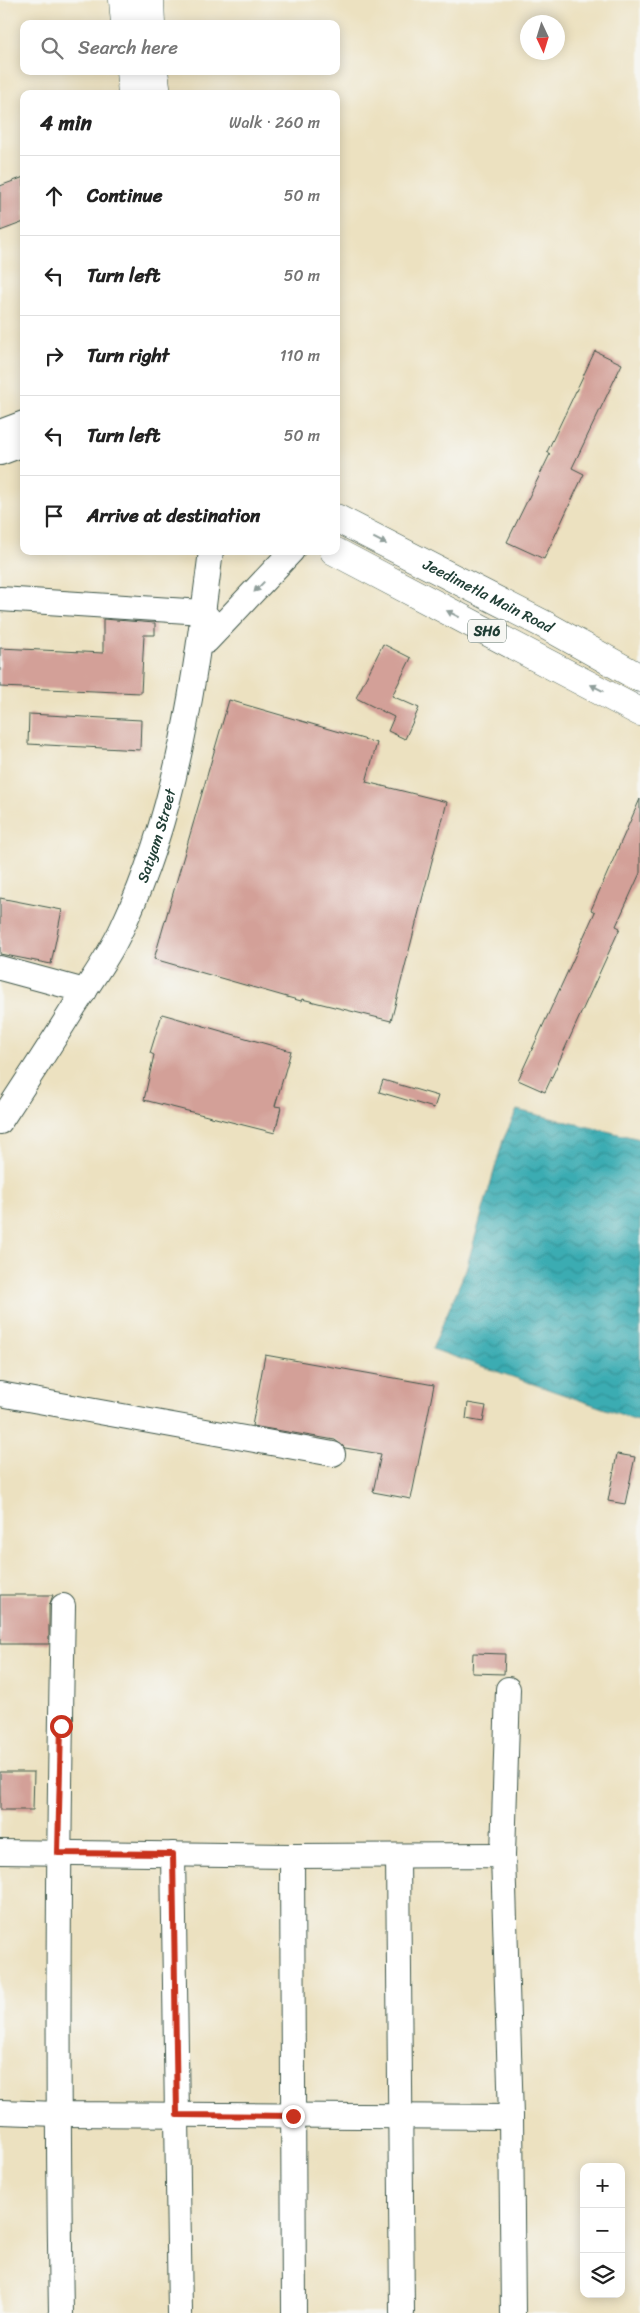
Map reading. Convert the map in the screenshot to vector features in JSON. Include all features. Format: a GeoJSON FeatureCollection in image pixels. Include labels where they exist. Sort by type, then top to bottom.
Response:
{"type":"FeatureCollection","features":[{"type":"Feature","properties":{"kind":"main road"},"geometry":{"type":"LineString","coordinates":[[123,0],[125,20]]}},
{"type":"Feature","properties":{"kind":"main road"},"geometry":{"type":"LineString","coordinates":[[150,0],[151,20]]}},
{"type":"Feature","properties":{"kind":"main road"},"geometry":{"type":"LineString","coordinates":[[130,75],[132,90]]}},
{"type":"Feature","properties":{"kind":"main road"},"geometry":{"type":"LineString","coordinates":[[155,75],[156,90]]}},
{"type":"Feature","properties":{"kind":"main road","name":"Jeedimetla Main Road"},"geometry":{"type":"LineString","coordinates":[[340,520],[547,626],[640,678]]}},
{"type":"Feature","properties":{"kind":"main road","name":"Jeedimetla Main Road"},"geometry":{"type":"LineString","coordinates":[[340,554],[640,712]]}},
{"type":"Feature","properties":{"kind":"street"},"geometry":{"type":"LineString","coordinates":[[0,432],[20,424]]}},
{"type":"Feature","properties":{"kind":"street"},"geometry":{"type":"LineString","coordinates":[[0,453],[20,446]]}},
{"type":"Feature","properties":{"kind":"street"},"geometry":{"type":"LineString","coordinates":[[0,599],[211,620],[211,555]]}},
{"type":"Feature","properties":{"kind":"street","name":"Satyam Street"},"geometry":{"type":"LineString","coordinates":[[0,1122],[85,991],[123,927],[154,853],[187,718],[199,650],[211,620],[287,555]]}},
{"type":"Feature","properties":{"kind":"street"},"geometry":{"type":"LineString","coordinates":[[0,968],[85,991]]}},
{"type":"Feature","properties":{"kind":"street"},"geometry":{"type":"LineString","coordinates":[[0,1394],[333,1454]]}},
{"type":"Feature","properties":{"kind":"street"},"geometry":{"type":"LineString","coordinates":[[60,2313],[58,1853],[64,1606]]}},
{"type":"Feature","properties":{"kind":"street"},"geometry":{"type":"LineString","coordinates":[[508,1689],[503,1855],[511,2117],[513,2313]]}},
{"type":"Feature","properties":{"kind":"street"},"geometry":{"type":"LineString","coordinates":[[0,1852],[292,1856],[503,1855]]}},
{"type":"Feature","properties":{"kind":"street"},"geometry":{"type":"LineString","coordinates":[[173,1854],[180,2313]]}},
{"type":"Feature","properties":{"kind":"street"},"geometry":{"type":"LineString","coordinates":[[292,1856],[294,2313]]}},
{"type":"Feature","properties":{"kind":"street"},"geometry":{"type":"LineString","coordinates":[[398,1856],[402,2313]]}},
{"type":"Feature","properties":{"kind":"street"},"geometry":{"type":"LineString","coordinates":[[0,2112],[511,2117]]}},
{"type":"Feature","properties":{"kind":"water"},"geometry":{"type":"Polygon","coordinates":[[[517,1110],[640,1139],[640,1421],[432,1349],[466,1269],[503,1140],[517,1110]]]}},
{"type":"Feature","properties":{"kind":"building"},"geometry":{"type":"Polygon","coordinates":[[[20,178],[20,224],[0,231],[0,186],[20,178]]]}},
{"type":"Feature","properties":{"kind":"building"},"geometry":{"type":"Polygon","coordinates":[[[595,351],[622,364],[572,468],[584,474],[544,559],[507,542],[550,454],[547,452],[595,351]]]}},
{"type":"Feature","properties":{"kind":"building"},"geometry":{"type":"Polygon","coordinates":[[[103,619],[155,623],[155,635],[144,635],[141,693],[0,687],[0,648],[103,653],[103,619]]]}},
{"type":"Feature","properties":{"kind":"building"},"geometry":{"type":"Polygon","coordinates":[[[383,644],[411,658],[392,696],[419,708],[405,739],[388,731],[394,717],[356,698],[383,644]]]}},
{"type":"Feature","properties":{"kind":"building"},"geometry":{"type":"Polygon","coordinates":[[[229,700],[377,743],[366,782],[447,802],[391,1021],[302,999],[301,1001],[154,959],[229,700]]]}},
{"type":"Feature","properties":{"kind":"building"},"geometry":{"type":"Polygon","coordinates":[[[29,714],[141,720],[140,750],[28,744],[29,714]]]}},
{"type":"Feature","properties":{"kind":"building"},"geometry":{"type":"Polygon","coordinates":[[[640,799],[640,873],[616,926],[620,928],[545,1092],[518,1080],[595,912],[591,910],[640,799]]]}},
{"type":"Feature","properties":{"kind":"building"},"geometry":{"type":"Polygon","coordinates":[[[0,898],[62,910],[51,964],[0,954],[0,898]]]}},
{"type":"Feature","properties":{"kind":"building"},"geometry":{"type":"Polygon","coordinates":[[[162,1014],[291,1051],[275,1106],[281,1107],[275,1133],[144,1100],[154,1055],[150,1053],[162,1014]]]}},
{"type":"Feature","properties":{"kind":"building"},"geometry":{"type":"Polygon","coordinates":[[[383,1080],[438,1096],[434,1108],[379,1092],[383,1080]]]}},
{"type":"Feature","properties":{"kind":"building"},"geometry":{"type":"Polygon","coordinates":[[[265,1355],[434,1385],[411,1499],[373,1492],[381,1454],[345,1448],[335,1440],[252,1426],[265,1355]]]}},
{"type":"Feature","properties":{"kind":"building"},"geometry":{"type":"Polygon","coordinates":[[[468,1403],[486,1406],[483,1422],[466,1419],[468,1403]]]}},
{"type":"Feature","properties":{"kind":"building"},"geometry":{"type":"Polygon","coordinates":[[[617,1454],[635,1457],[625,1504],[608,1501],[617,1454]]]}},
{"type":"Feature","properties":{"kind":"building"},"geometry":{"type":"Polygon","coordinates":[[[0,1595],[53,1595],[49,1606],[49,1644],[0,1644],[0,1595]]]}},
{"type":"Feature","properties":{"kind":"building"},"geometry":{"type":"Polygon","coordinates":[[[473,1653],[505,1654],[504,1674],[472,1673],[473,1653]]]}},
{"type":"Feature","properties":{"kind":"building"},"geometry":{"type":"Polygon","coordinates":[[[0,1772],[34,1772],[33,1810],[0,1810],[0,1772]]]}},
{"type":"Feature","properties":{"kind":"route"},"geometry":{"type":"LineString","coordinates":[[61,1726],[58,1853],[173,1854],[177,2115],[293,2116]]}}]}
